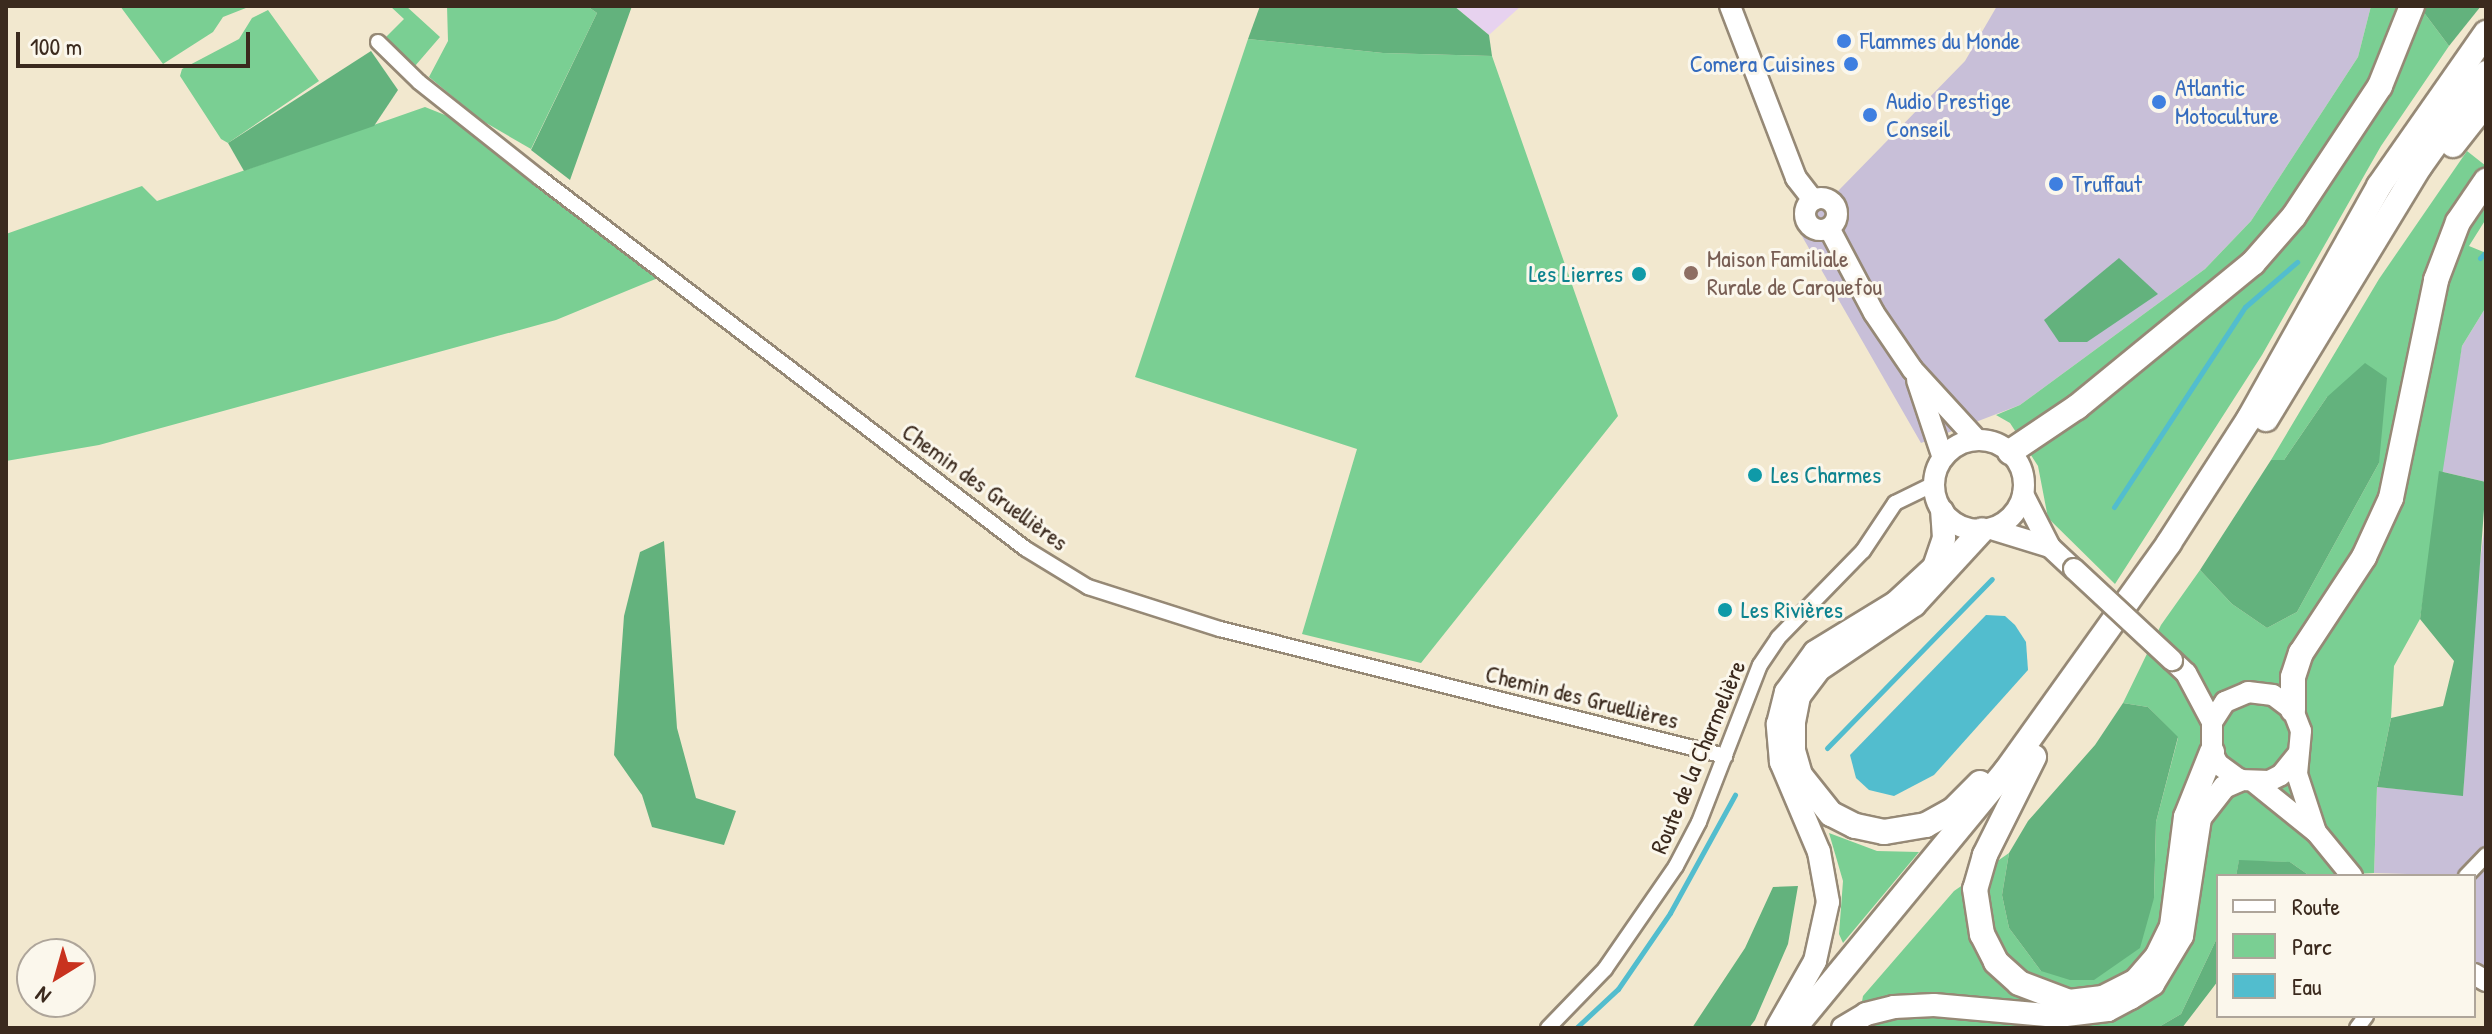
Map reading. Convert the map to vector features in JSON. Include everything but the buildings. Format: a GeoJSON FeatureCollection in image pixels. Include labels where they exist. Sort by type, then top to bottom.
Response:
{"type":"FeatureCollection","features":[{"type":"Feature","properties":{"kind":"highway"},"geometry":{"type":"LineString","coordinates":[[2010,452],[2077,407],[2253,263],[2294,216],[2380,86],[2412,6]]}},
{"type":"Feature","properties":{"kind":"highway"},"geometry":{"type":"LineString","coordinates":[[1794,1028],[1958,833],[2079,671],[2207,486],[2379,186],[2486,33]]}},
{"type":"Feature","properties":{"kind":"highway"},"geometry":{"type":"LineString","coordinates":[[1809,1028],[2034,757],[2205,515],[2358,265],[2486,73]]}},
{"type":"Feature","properties":{"kind":"highway"},"geometry":{"type":"LineString","coordinates":[[2358,265],[2374,256],[2486,103]]}},
{"type":"Feature","properties":{"kind":"highway"},"geometry":{"type":"LineString","coordinates":[[2293,710],[2293,677],[2301,653],[2364,557],[2391,498],[2436,280],[2458,222],[2486,181]]}},
{"type":"Feature","properties":{"kind":"highway"},"geometry":{"type":"LineString","coordinates":[[1987,530],[1914,604],[1838,651],[1798,696],[1793,751],[1813,795],[1831,814],[1884,832],[1908,831],[1940,819],[1969,796],[2064,678],[2079,671]]}},
{"type":"Feature","properties":{"kind":"highway"},"geometry":{"type":"LineString","coordinates":[[2034,757],[1985,855],[1975,889],[1979,919],[1996,962],[2019,983],[2069,1002],[2103,998],[2136,981],[2157,957],[2172,926],[2186,817],[2212,752]]}},
{"type":"Feature","properties":{"kind":"main road"},"geometry":{"type":"LineString","coordinates":[[1730,6],[1790,164],[1813,200],[1826,198],[1837,208],[1837,220],[1829,228],[1868,304],[1912,369],[1977,440],[2010,452],[2024,479],[2023,494],[2012,516],[1987,530]]}},
{"type":"Feature","properties":{"kind":"main road"},"geometry":{"type":"LineString","coordinates":[[1912,369],[1943,458]]}},
{"type":"Feature","properties":{"kind":"main road"},"geometry":{"type":"LineString","coordinates":[[1777,1028],[1815,961],[1828,902],[1819,852],[1781,762],[1778,724],[1786,692],[1815,652],[1895,603],[1934,567],[1944,538],[1942,511],[1934,484],[1943,458],[1964,443],[1977,440]]}},
{"type":"Feature","properties":{"kind":"main road"},"geometry":{"type":"LineString","coordinates":[[2023,494],[2050,547],[2179,666],[2235,696]]}},
{"type":"Feature","properties":{"kind":"main road"},"geometry":{"type":"LineString","coordinates":[[1942,511],[1961,527],[1987,530],[2050,547]]}},
{"type":"Feature","properties":{"kind":"main road"},"geometry":{"type":"LineString","coordinates":[[2179,666],[2212,722],[2212,752],[2218,764],[2316,832],[2350,874]]}},
{"type":"Feature","properties":{"kind":"main road"},"geometry":{"type":"LineString","coordinates":[[2212,722],[2235,696],[2260,691],[2293,710],[2301,731],[2298,754],[2302,797],[2316,832]]}},
{"type":"Feature","properties":{"kind":"main road"},"geometry":{"type":"LineString","coordinates":[[1843,1028],[1866,1014],[1894,1007],[1934,1005],[2058,1016],[2108,1010],[2131,998],[2153,984],[2182,936],[2200,818],[2217,793],[2281,775],[2298,754]]}},
{"type":"Feature","properties":{"kind":"street","name":"Chemin des Gruellières"},"geometry":{"type":"LineString","coordinates":[[378,42],[419,82],[540,178],[1026,549],[1088,587],[1220,629],[1725,756]]}},
{"type":"Feature","properties":{"kind":"street","name":"Route de la Charmelière"},"geometry":{"type":"LineString","coordinates":[[1548,1028],[1605,969],[1644,915],[1699,822],[1760,665],[1778,638],[1863,551],[1895,503],[1934,484]]}},
{"type":"Feature","properties":{"kind":"street"},"geometry":{"type":"LineString","coordinates":[[2468,874],[2486,855]]}},
{"type":"Feature","properties":{"kind":"shaded area"},"geometry":{"type":"Polygon","coordinates":[[[1454,6],[1521,6],[1489,35],[1454,6]]]}},
{"type":"Feature","properties":{"kind":"shaded area"},"geometry":{"type":"Polygon","coordinates":[[[1997,6],[2371,6],[2358,57],[2251,221],[2205,269],[2020,405],[1921,443],[1799,231],[1965,61],[1997,6]]]}},
{"type":"Feature","properties":{"kind":"shaded area"},"geometry":{"type":"Polygon","coordinates":[[[2486,307],[2486,482],[2439,471],[2462,346],[2486,307]]]}},
{"type":"Feature","properties":{"kind":"shaded area"},"geometry":{"type":"Polygon","coordinates":[[[2486,516],[2486,972],[2476,966],[2476,874],[2374,873],[2377,787],[2463,795],[2472,623],[2486,516]]]}},
{"type":"Feature","properties":{"kind":"green space"},"geometry":{"type":"Polygon","coordinates":[[[120,6],[251,6],[223,17],[213,32],[163,64],[120,6]]]}},
{"type":"Feature","properties":{"kind":"green space"},"geometry":{"type":"Polygon","coordinates":[[[390,6],[406,6],[440,37],[415,66],[385,38],[404,19],[390,6]]]}},
{"type":"Feature","properties":{"kind":"green space"},"geometry":{"type":"Polygon","coordinates":[[[447,6],[587,6],[597,13],[531,149],[481,120],[429,77],[448,41],[447,6]]]}},
{"type":"Feature","properties":{"kind":"green space"},"geometry":{"type":"Polygon","coordinates":[[[587,6],[632,6],[570,180],[531,150],[597,13],[587,6]]]}},
{"type":"Feature","properties":{"kind":"green space"},"geometry":{"type":"Polygon","coordinates":[[[1260,6],[1454,6],[1489,35],[1492,56],[1383,53],[1248,39],[1260,6]]]}},
{"type":"Feature","properties":{"kind":"green space"},"geometry":{"type":"Polygon","coordinates":[[[2371,6],[2419,6],[2449,46],[2381,146],[2262,355],[2115,584],[2048,518],[2038,466],[2010,423],[1996,415],[2020,405],[2205,269],[2251,221],[2358,57],[2371,6]]]}},
{"type":"Feature","properties":{"kind":"green space"},"geometry":{"type":"Polygon","coordinates":[[[2419,6],[2481,6],[2449,46],[2419,6]]]}},
{"type":"Feature","properties":{"kind":"green space"},"geometry":{"type":"Polygon","coordinates":[[[268,10],[319,81],[228,143],[221,139],[180,76],[182,69],[239,39],[252,18],[268,10]]]}},
{"type":"Feature","properties":{"kind":"green space"},"geometry":{"type":"Polygon","coordinates":[[[1248,39],[1383,53],[1492,56],[1618,416],[1421,663],[1302,634],[1357,449],[1135,377],[1248,39]]]}},
{"type":"Feature","properties":{"kind":"green space"},"geometry":{"type":"Polygon","coordinates":[[[371,51],[398,90],[374,126],[244,171],[228,143],[371,51]]]}},
{"type":"Feature","properties":{"kind":"green space"},"geometry":{"type":"Polygon","coordinates":[[[425,107],[460,121],[658,278],[556,320],[99,445],[6,461],[6,234],[142,186],[157,201],[425,107]]]}},
{"type":"Feature","properties":{"kind":"green space"},"geometry":{"type":"Polygon","coordinates":[[[2467,151],[2486,166],[2486,219],[2469,246],[2486,253],[2486,307],[2462,346],[2420,619],[2394,666],[2391,718],[2377,787],[2374,873],[2307,874],[2290,862],[2239,861],[2236,874],[2216,874],[2216,940],[2181,1014],[2157,1028],[1857,1028],[1863,996],[1954,891],[2009,853],[2002,895],[2009,928],[2041,971],[2154,898],[2156,822],[2178,738],[2148,707],[2123,703],[2161,625],[2200,570],[2232,604],[2267,628],[2297,612],[2379,463],[2327,397],[2284,460],[2271,460],[2379,279],[2467,151]]]}},
{"type":"Feature","properties":{"kind":"green space"},"geometry":{"type":"Polygon","coordinates":[[[2119,258],[2158,294],[2087,342],[2059,342],[2044,320],[2119,258]]]}},
{"type":"Feature","properties":{"kind":"green space"},"geometry":{"type":"Polygon","coordinates":[[[2365,363],[2387,378],[2379,463],[2297,612],[2267,628],[2232,604],[2200,570],[2271,460],[2284,460],[2327,397],[2365,363]]]}},
{"type":"Feature","properties":{"kind":"green space"},"geometry":{"type":"Polygon","coordinates":[[[2439,471],[2486,482],[2463,796],[2377,787],[2391,718],[2443,706],[2454,661],[2420,619],[2439,471]]]}},
{"type":"Feature","properties":{"kind":"green space"},"geometry":{"type":"Polygon","coordinates":[[[664,541],[677,728],[696,798],[736,811],[724,845],[652,827],[642,795],[614,755],[624,616],[640,552],[664,541]]]}},
{"type":"Feature","properties":{"kind":"green space"},"geometry":{"type":"Polygon","coordinates":[[[2123,703],[2148,707],[2178,737],[2156,822],[2154,898],[2140,948],[2094,980],[2070,980],[2041,971],[2009,928],[2002,895],[2009,853],[2028,821],[2095,745],[2123,703]]]}},
{"type":"Feature","properties":{"kind":"green space"},"geometry":{"type":"Polygon","coordinates":[[[1829,833],[1877,851],[1919,852],[1843,943],[1839,934],[1843,881],[1829,833]]]}},
{"type":"Feature","properties":{"kind":"green space"},"geometry":{"type":"Polygon","coordinates":[[[2239,860],[2290,862],[2307,874],[2236,874],[2239,860]]]}},
{"type":"Feature","properties":{"kind":"green space"},"geometry":{"type":"Polygon","coordinates":[[[1798,886],[1788,944],[1755,1020],[1749,1028],[1692,1028],[1745,948],[1773,887],[1798,886]]]}},
{"type":"Feature","properties":{"kind":"green space"},"geometry":{"type":"Polygon","coordinates":[[[2216,940],[2216,984],[2182,1028],[2157,1028],[2181,1014],[2216,940]]]}},
{"type":"Feature","properties":{"kind":"water"},"geometry":{"type":"Polygon","coordinates":[[[1986,615],[2005,616],[2015,625],[2026,642],[2028,670],[1934,775],[1894,796],[1869,790],[1856,778],[1850,755],[1986,615]]]}},
{"type":"Feature","properties":{"kind":"waterway"},"geometry":{"type":"LineString","coordinates":[[2480,258],[2486,252]]}},
{"type":"Feature","properties":{"kind":"waterway"},"geometry":{"type":"LineString","coordinates":[[2114,507],[2245,307],[2297,262]]}},
{"type":"Feature","properties":{"kind":"waterway"},"geometry":{"type":"LineString","coordinates":[[1827,748],[1992,579]]}},
{"type":"Feature","properties":{"kind":"waterway"},"geometry":{"type":"LineString","coordinates":[[1576,1028],[1618,989],[1670,913],[1735,795]]}},
{"type":"Feature","properties":{"kind":"place","name":"Flammes du Monde"},"geometry":{"type":"Point","coordinates":[1844,41]}},
{"type":"Feature","properties":{"kind":"place","name":"Comera Cuisines"},"geometry":{"type":"Point","coordinates":[1851,64]}},
{"type":"Feature","properties":{"kind":"place","name":"Atlantic Motoculture"},"geometry":{"type":"Point","coordinates":[2159,102]}},
{"type":"Feature","properties":{"kind":"place","name":"Audio Prestige Conseil"},"geometry":{"type":"Point","coordinates":[1870,115]}},
{"type":"Feature","properties":{"kind":"place","name":"Truffaut"},"geometry":{"type":"Point","coordinates":[2056,184]}},
{"type":"Feature","properties":{"kind":"place","name":"Maison Familiale Rurale de Carquefou"},"geometry":{"type":"Point","coordinates":[1691,273]}},
{"type":"Feature","properties":{"kind":"place","name":"Les Lierres"},"geometry":{"type":"Point","coordinates":[1639,274]}},
{"type":"Feature","properties":{"kind":"place","name":"Les Charmes"},"geometry":{"type":"Point","coordinates":[1755,475]}},
{"type":"Feature","properties":{"kind":"place","name":"Les Rivières"},"geometry":{"type":"Point","coordinates":[1725,610]}}]}
